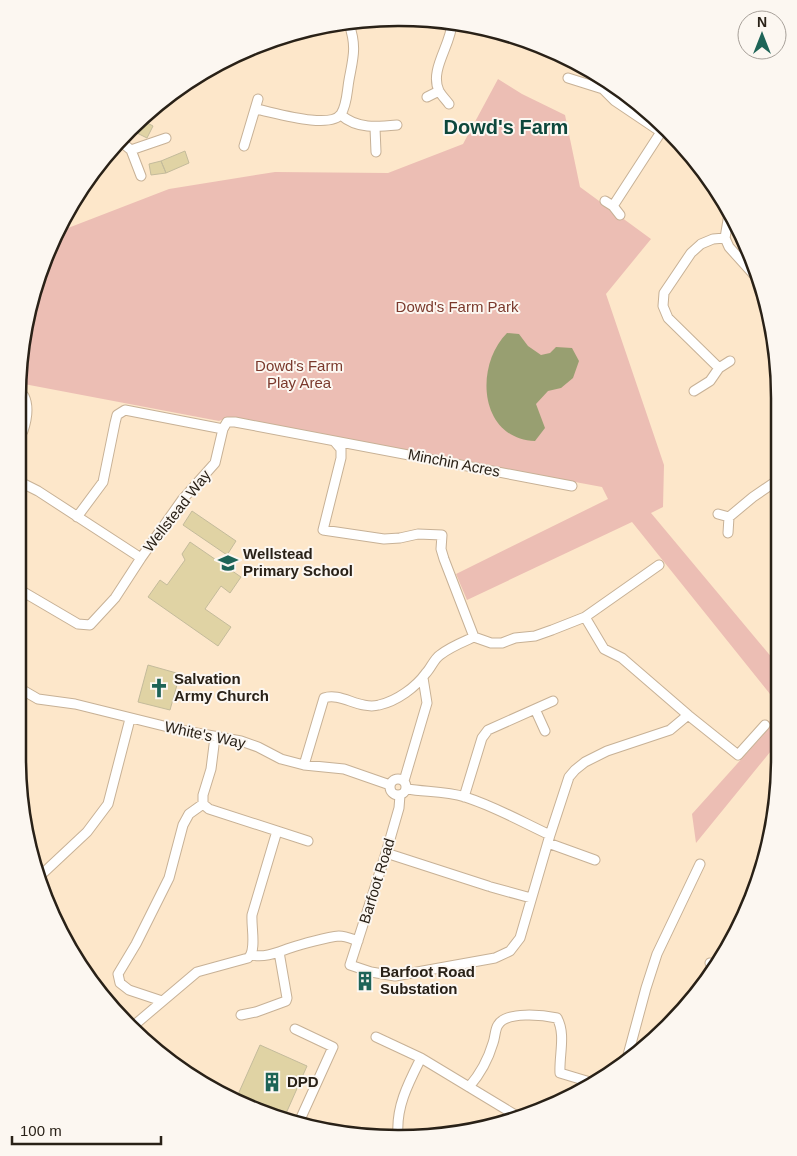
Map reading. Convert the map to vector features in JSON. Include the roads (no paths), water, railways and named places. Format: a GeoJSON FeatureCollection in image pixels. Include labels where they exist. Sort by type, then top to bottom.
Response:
{"type":"FeatureCollection","features":[{"type":"Feature","properties":{"kind":"street"},"geometry":{"type":"LineString","coordinates":[[244,146],[257,104],[316,121],[331,121],[341,115],[355,50],[352,29]]}},
{"type":"Feature","properties":{"kind":"street"},"geometry":{"type":"LineString","coordinates":[[449,104],[439,90],[436,78],[451,30]]}},
{"type":"Feature","properties":{"kind":"street"},"geometry":{"type":"LineString","coordinates":[[568,78],[603,89],[614,101],[642,117]]}},
{"type":"Feature","properties":{"kind":"street"},"geometry":{"type":"LineString","coordinates":[[427,97],[439,90]]}},
{"type":"Feature","properties":{"kind":"street"},"geometry":{"type":"LineString","coordinates":[[341,115],[348,122],[374,128],[397,125]]}},
{"type":"Feature","properties":{"kind":"street"},"geometry":{"type":"LineString","coordinates":[[374,128],[376,152]]}},
{"type":"Feature","properties":{"kind":"street"},"geometry":{"type":"LineString","coordinates":[[620,215],[609,204],[661,134]]}},
{"type":"Feature","properties":{"kind":"street"},"geometry":{"type":"LineString","coordinates":[[131,150],[166,138]]}},
{"type":"Feature","properties":{"kind":"street"},"geometry":{"type":"LineString","coordinates":[[126,146],[131,150],[140,176]]}},
{"type":"Feature","properties":{"kind":"street"},"geometry":{"type":"LineString","coordinates":[[727,224],[725,238],[729,247],[746,266]]}},
{"type":"Feature","properties":{"kind":"street"},"geometry":{"type":"LineString","coordinates":[[719,368],[668,318],[663,306],[664,293],[692,253],[701,244],[725,238]]}},
{"type":"Feature","properties":{"kind":"street"},"geometry":{"type":"LineString","coordinates":[[694,391],[710,381],[719,368],[730,361]]}},
{"type":"Feature","properties":{"kind":"street"},"geometry":{"type":"LineString","coordinates":[[26,401],[26,418]]}},
{"type":"Feature","properties":{"kind":"street"},"geometry":{"type":"LineString","coordinates":[[77,517],[103,482],[117,415],[125,410],[223,430],[227,422],[235,422],[335,442],[341,449],[341,458],[323,530],[384,540],[418,534],[442,536],[441,549],[444,559],[474,636],[491,643],[502,643],[515,638],[535,636],[585,617],[659,565]]}},
{"type":"Feature","properties":{"kind":"street","name":"Wellstead Way"},"geometry":{"type":"LineString","coordinates":[[26,486],[38,491],[140,558],[182,500],[215,463],[223,430]]}},
{"type":"Feature","properties":{"kind":"street","name":"Minchin Acres"},"geometry":{"type":"LineString","coordinates":[[335,442],[368,446],[572,486]]}},
{"type":"Feature","properties":{"kind":"street"},"geometry":{"type":"LineString","coordinates":[[728,533],[729,517],[771,485]]}},
{"type":"Feature","properties":{"kind":"street"},"geometry":{"type":"LineString","coordinates":[[718,514],[729,517]]}},
{"type":"Feature","properties":{"kind":"street"},"geometry":{"type":"LineString","coordinates":[[26,594],[78,624],[90,625],[115,598],[140,558]]}},
{"type":"Feature","properties":{"kind":"street"},"geometry":{"type":"LineString","coordinates":[[585,617],[604,649],[622,658],[738,756],[765,725]]}},
{"type":"Feature","properties":{"kind":"street"},"geometry":{"type":"LineString","coordinates":[[304,765],[324,698],[330,696],[338,697],[362,706],[379,705],[405,692],[423,678],[439,655],[474,636]]}},
{"type":"Feature","properties":{"kind":"street","name":"Barfoot Road"},"geometry":{"type":"LineString","coordinates":[[423,678],[427,703],[386,853],[350,965],[370,972],[396,976],[495,958],[510,951],[516,945],[520,938],[531,898]]}},
{"type":"Feature","properties":{"kind":"street","name":"White's Way"},"geometry":{"type":"LineString","coordinates":[[26,692],[38,699],[75,704],[130,719],[250,744],[281,759],[304,765],[344,769],[390,785],[392,793],[404,788]]}},
{"type":"Feature","properties":{"kind":"street"},"geometry":{"type":"LineString","coordinates":[[464,796],[482,738],[488,730],[553,701]]}},
{"type":"Feature","properties":{"kind":"street"},"geometry":{"type":"LineString","coordinates":[[535,709],[544,731]]}},
{"type":"Feature","properties":{"kind":"street"},"geometry":{"type":"LineString","coordinates":[[386,853],[531,898],[569,777],[575,770],[585,762],[607,751],[670,730],[688,715]]}},
{"type":"Feature","properties":{"kind":"street"},"geometry":{"type":"LineString","coordinates":[[44,872],[88,832],[108,804],[130,719]]}},
{"type":"Feature","properties":{"kind":"street"},"geometry":{"type":"LineString","coordinates":[[203,804],[203,795],[211,769],[215,737]]}},
{"type":"Feature","properties":{"kind":"street"},"geometry":{"type":"LineString","coordinates":[[390,785],[395,779],[404,788],[464,796],[595,860]]}},
{"type":"Feature","properties":{"kind":"street"},"geometry":{"type":"LineString","coordinates":[[203,804],[209,809],[308,841]]}},
{"type":"Feature","properties":{"kind":"street"},"geometry":{"type":"LineString","coordinates":[[162,1001],[129,990],[120,983],[118,974],[136,944],[169,878],[183,825],[189,814],[203,804]]}},
{"type":"Feature","properties":{"kind":"street"},"geometry":{"type":"LineString","coordinates":[[137,1023],[197,972],[248,958],[252,955],[254,950],[251,925],[252,915],[277,831]]}},
{"type":"Feature","properties":{"kind":"street"},"geometry":{"type":"LineString","coordinates":[[630,1049],[657,954],[700,864]]}},
{"type":"Feature","properties":{"kind":"street"},"geometry":{"type":"LineString","coordinates":[[252,955],[257,956],[279,952],[336,937],[345,937],[358,941]]}},
{"type":"Feature","properties":{"kind":"street"},"geometry":{"type":"LineString","coordinates":[[241,1015],[256,1012],[286,1001],[279,952]]}},
{"type":"Feature","properties":{"kind":"street"},"geometry":{"type":"LineString","coordinates":[[469,1087],[486,1063],[494,1042],[497,1025],[504,1019],[526,1014],[557,1018],[561,1032],[560,1073],[584,1080]]}},
{"type":"Feature","properties":{"kind":"street"},"geometry":{"type":"LineString","coordinates":[[295,1029],[333,1047],[301,1117]]}},
{"type":"Feature","properties":{"kind":"street"},"geometry":{"type":"LineString","coordinates":[[376,1037],[421,1058],[511,1112]]}},
{"type":"Feature","properties":{"kind":"street"},"geometry":{"type":"LineString","coordinates":[[398,1130],[400,1104],[421,1058]]}},
{"type":"Feature","properties":{"kind":"place","name":"Wellstead Primary School"},"geometry":{"type":"Point","coordinates":[228,563]}},
{"type":"Feature","properties":{"kind":"place","name":"Salvation Army Church"},"geometry":{"type":"Point","coordinates":[159,688]}},
{"type":"Feature","properties":{"kind":"place","name":"Barfoot Road Substation"},"geometry":{"type":"Point","coordinates":[365,981]}},
{"type":"Feature","properties":{"kind":"place","name":"DPD"},"geometry":{"type":"Point","coordinates":[272,1082]}},
{"type":"Feature","properties":{"kind":"district","name":"Dowd's Farm"},"geometry":{"type":"Point","coordinates":[506,127]}},
{"type":"Feature","properties":{"kind":"park label","name":"Dowd's Farm Park"},"geometry":{"type":"Point","coordinates":[457,307]}},
{"type":"Feature","properties":{"kind":"park label","name":"Dowd's Farm Play Area"},"geometry":{"type":"Point","coordinates":[299,374]}}]}
